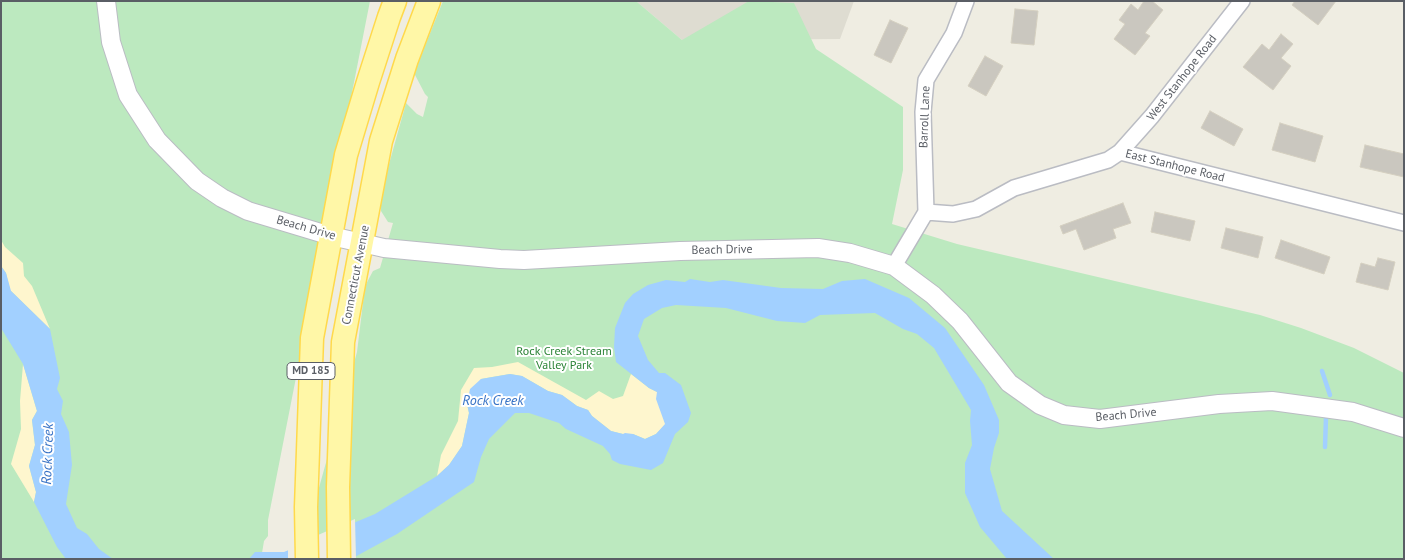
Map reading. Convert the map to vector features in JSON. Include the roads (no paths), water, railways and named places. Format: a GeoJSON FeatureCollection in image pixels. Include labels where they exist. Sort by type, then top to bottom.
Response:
{"type":"FeatureCollection","features":[{"type":"Feature","properties":{"kind":"main road","name":"MD 185"},"geometry":{"type":"LineString","coordinates":[[307,559],[306,507],[312,338],[346,155],[388,17],[395,1]]}},
{"type":"Feature","properties":{"kind":"main road","name":"Connecticut Avenue"},"geometry":{"type":"LineString","coordinates":[[338,559],[338,487],[343,342],[381,142],[407,59],[429,1]]}},
{"type":"Feature","properties":{"kind":"street","name":"Beach Drive"},"geometry":{"type":"LineString","coordinates":[[106,1],[111,42],[128,96],[157,140],[197,181],[222,198],[248,211],[331,236],[362,243],[393,248],[524,260],[680,251],[818,248],[850,252],[894,266],[933,295],[960,321],[1009,383],[1040,404],[1064,415],[1100,419],[1218,404],[1272,401],[1353,412],[1404,428]]}},
{"type":"Feature","properties":{"kind":"street","name":"Barroll Lane"},"geometry":{"type":"LineString","coordinates":[[926,212],[923,112],[926,80],[954,33],[966,1]]}},
{"type":"Feature","properties":{"kind":"street","name":"West Stanhope Road"},"geometry":{"type":"LineString","coordinates":[[1120,152],[1152,116],[1242,1]]}},
{"type":"Feature","properties":{"kind":"street","name":"East Stanhope Road"},"geometry":{"type":"LineString","coordinates":[[926,212],[953,214],[976,209],[1014,188],[1108,160],[1120,152],[1404,222]]}},
{"type":"Feature","properties":{"kind":"street"},"geometry":{"type":"LineString","coordinates":[[894,266],[926,212]]}},
{"type":"Feature","properties":{"kind":"water","name":"Rock Creek"},"geometry":{"type":"Polygon","coordinates":[[[1,266],[6,273],[11,291],[50,329],[60,378],[57,389],[63,401],[61,414],[69,432],[72,465],[66,504],[77,528],[87,534],[99,549],[113,559],[66,559],[57,547],[34,502],[36,492],[29,466],[35,445],[32,420],[37,411],[23,364],[1,328],[1,266]]]}},
{"type":"Feature","properties":{"kind":"water","name":"Rock Creek"},"geometry":{"type":"Polygon","coordinates":[[[690,279],[710,282],[723,280],[781,288],[823,289],[842,281],[865,279],[909,298],[945,328],[984,385],[999,420],[999,433],[990,469],[1002,511],[1054,559],[1007,559],[980,527],[965,493],[965,463],[972,445],[971,410],[934,348],[917,334],[903,329],[875,313],[820,315],[805,323],[777,321],[726,308],[676,305],[662,308],[644,319],[638,336],[648,360],[659,373],[665,373],[681,385],[691,413],[688,422],[675,434],[663,463],[651,470],[620,464],[612,460],[610,454],[603,446],[566,429],[559,423],[529,413],[515,413],[489,439],[481,457],[474,482],[397,534],[351,559],[249,559],[255,552],[284,552],[375,514],[437,476],[449,465],[462,446],[469,413],[467,404],[470,389],[481,379],[510,374],[522,376],[588,410],[592,416],[611,431],[633,434],[645,439],[656,434],[665,424],[656,399],[657,392],[616,362],[614,347],[615,328],[625,303],[633,294],[648,285],[666,280],[685,282],[690,279]]]}},
{"type":"Feature","properties":{"kind":"waterway"},"geometry":{"type":"LineString","coordinates":[[1322,371],[1330,395]]}},
{"type":"Feature","properties":{"kind":"waterway"},"geometry":{"type":"LineString","coordinates":[[1325,447],[1326,417]]}},
{"type":"Feature","properties":{"kind":"park label","name":"Rock Creek Stream Valley Park"},"geometry":{"type":"Point","coordinates":[564,359]}}]}
